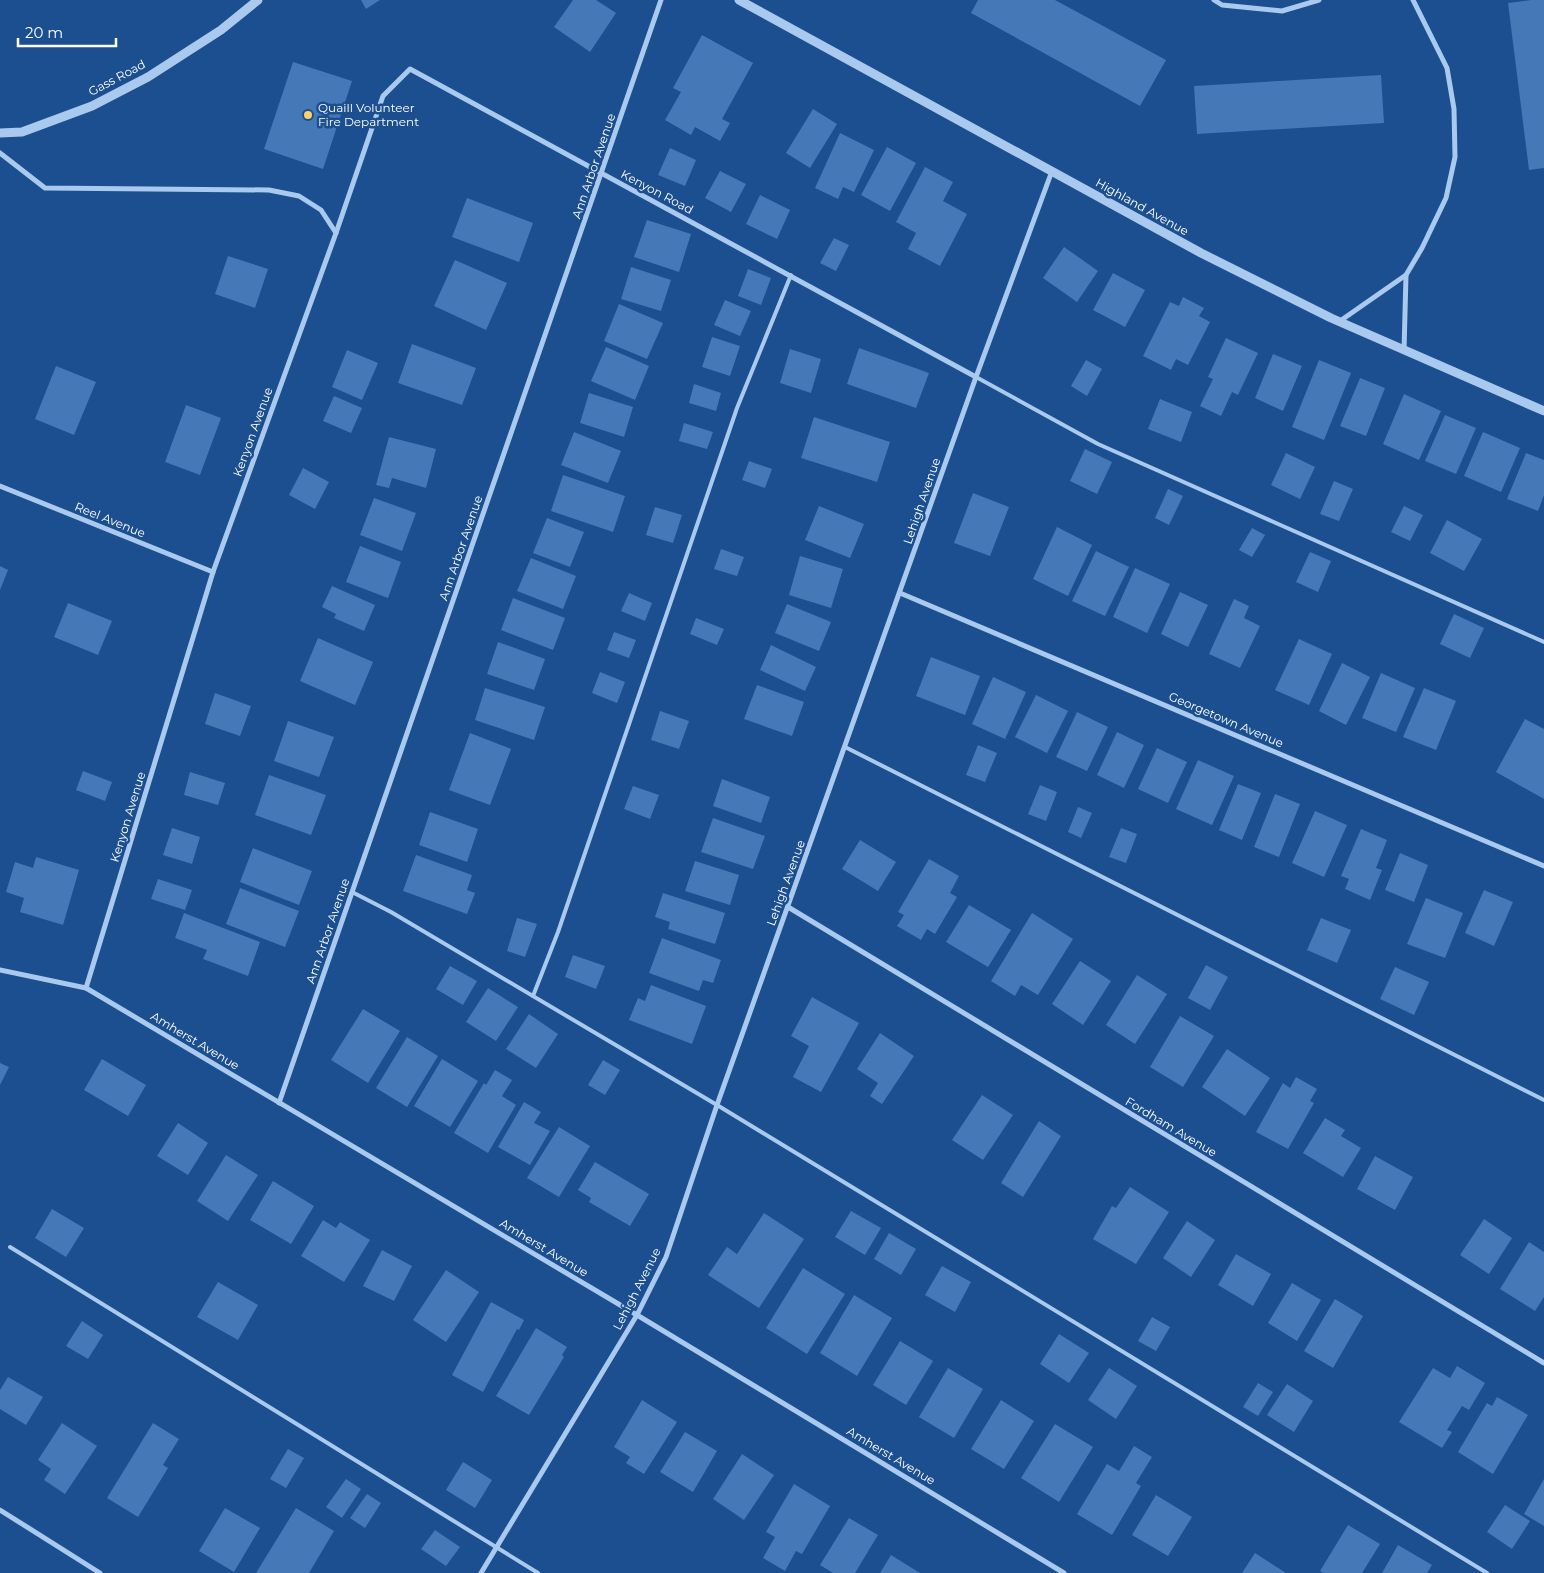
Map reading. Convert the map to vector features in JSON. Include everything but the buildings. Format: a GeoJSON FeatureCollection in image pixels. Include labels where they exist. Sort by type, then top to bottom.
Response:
{"type":"FeatureCollection","features":[{"type":"Feature","properties":{"kind":"street","name":"Gass Road"},"geometry":{"type":"LineString","coordinates":[[0,133],[22,132],[100,102],[148,77],[221,30],[258,0]]}},
{"type":"Feature","properties":{"kind":"street","name":"Ann Arbor Avenue"},"geometry":{"type":"LineString","coordinates":[[279,1103],[661,0]]}},
{"type":"Feature","properties":{"kind":"street","name":"Highland Avenue"},"geometry":{"type":"LineString","coordinates":[[739,0],[1201,253],[1404,351],[1544,412]]}},
{"type":"Feature","properties":{"kind":"street"},"geometry":{"type":"LineString","coordinates":[[1214,0],[1222,5],[1282,11],[1319,0]]}},
{"type":"Feature","properties":{"kind":"street"},"geometry":{"type":"LineString","coordinates":[[1340,321],[1406,275],[1422,248],[1446,198],[1455,157],[1454,109],[1447,68],[1413,0]]}},
{"type":"Feature","properties":{"kind":"street","name":"Kenyon Road"},"geometry":{"type":"LineString","coordinates":[[336,233],[383,96],[410,69],[976,377]]}},
{"type":"Feature","properties":{"kind":"street"},"geometry":{"type":"LineString","coordinates":[[0,153],[45,188],[269,190],[299,196],[321,210],[336,233]]}},
{"type":"Feature","properties":{"kind":"street","name":"Lehigh Avenue"},"geometry":{"type":"LineString","coordinates":[[481,1573],[637,1315],[666,1257],[717,1105],[976,377],[1052,171]]}},
{"type":"Feature","properties":{"kind":"street","name":"Kenyon Avenue"},"geometry":{"type":"LineString","coordinates":[[86,988],[213,572],[336,233]]}},
{"type":"Feature","properties":{"kind":"street"},"geometry":{"type":"LineString","coordinates":[[1404,351],[1406,275]]}},
{"type":"Feature","properties":{"kind":"street","name":"Reel Avenue"},"geometry":{"type":"LineString","coordinates":[[0,486],[213,572]]}},
{"type":"Feature","properties":{"kind":"street","name":"Georgetown Avenue"},"geometry":{"type":"LineString","coordinates":[[900,593],[1544,866]]}},
{"type":"Feature","properties":{"kind":"street","name":"Fordham Avenue"},"geometry":{"type":"LineString","coordinates":[[788,907],[1544,1363]]}},
{"type":"Feature","properties":{"kind":"street","name":"Amherst Avenue"},"geometry":{"type":"LineString","coordinates":[[0,970],[86,988],[637,1315],[1064,1573]]}},
{"type":"Feature","properties":{"kind":"street"},"geometry":{"type":"LineString","coordinates":[[0,1510],[100,1573]]}},
{"type":"Feature","properties":{"kind":"lane"},"geometry":{"type":"LineString","coordinates":[[533,996],[558,932],[737,408],[791,275]]}},
{"type":"Feature","properties":{"kind":"lane"},"geometry":{"type":"LineString","coordinates":[[976,377],[1098,444],[1544,642]]}},
{"type":"Feature","properties":{"kind":"lane"},"geometry":{"type":"LineString","coordinates":[[845,747],[1544,1100]]}},
{"type":"Feature","properties":{"kind":"lane"},"geometry":{"type":"LineString","coordinates":[[352,892],[391,912],[717,1105],[1487,1573]]}},
{"type":"Feature","properties":{"kind":"lane"},"geometry":{"type":"LineString","coordinates":[[10,1247],[538,1573]]}},
{"type":"Feature","properties":{"kind":"place","name":"Quaill Volunteer Fire Department"},"geometry":{"type":"Point","coordinates":[308,115]}}]}
